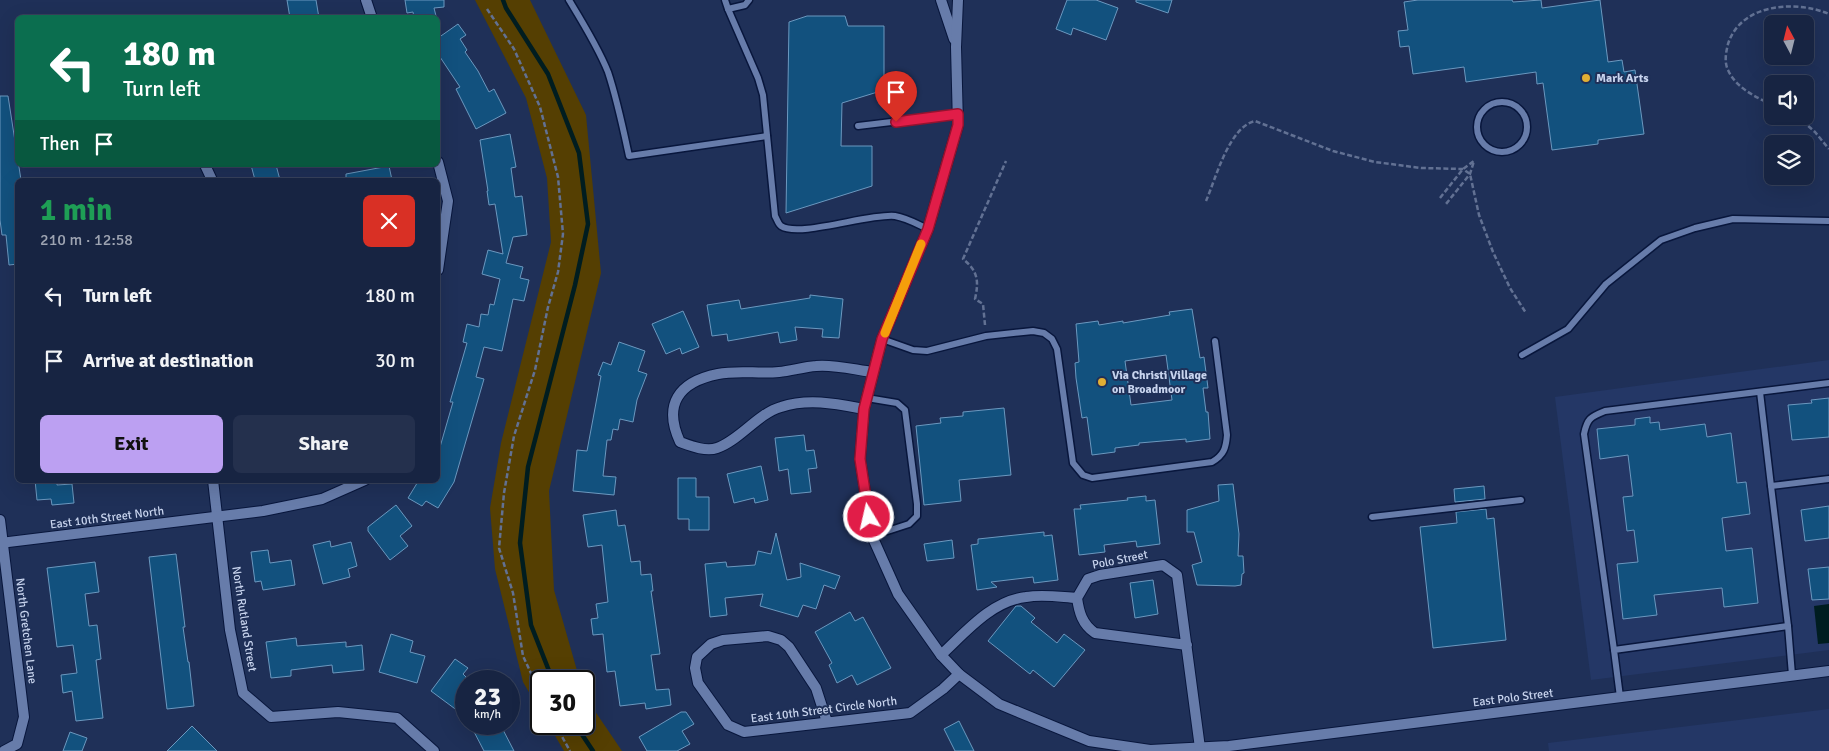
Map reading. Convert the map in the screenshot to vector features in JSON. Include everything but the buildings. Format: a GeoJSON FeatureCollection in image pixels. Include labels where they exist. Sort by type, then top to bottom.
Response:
{"type":"FeatureCollection","features":[{"type":"Feature","properties":{"kind":"street"},"geometry":{"type":"LineString","coordinates":[[366,0],[371,15]]}},
{"type":"Feature","properties":{"kind":"street"},"geometry":{"type":"LineString","coordinates":[[941,0],[956,47]]}},
{"type":"Feature","properties":{"kind":"street"},"geometry":{"type":"LineString","coordinates":[[956,47],[958,0]]}},
{"type":"Feature","properties":{"kind":"street","name":"East Polo Street"},"geometry":{"type":"LineString","coordinates":[[956,47],[958,125],[928,229],[882,339],[864,409],[860,459],[872,536],[898,594],[940,655],[959,674],[999,704],[1089,741],[1150,750],[1229,748],[1829,671]]}},
{"type":"Feature","properties":{"kind":"street"},"geometry":{"type":"LineString","coordinates":[[439,167],[448,201],[440,256]]}},
{"type":"Feature","properties":{"kind":"street"},"geometry":{"type":"LineString","coordinates":[[864,409],[814,402],[781,407],[756,420],[737,436],[716,449],[697,448],[680,442],[674,428],[672,414],[678,394],[694,382],[718,374],[778,372],[818,366],[873,372]]}},
{"type":"Feature","properties":{"kind":"street","name":"North Rutland Street"},"geometry":{"type":"LineString","coordinates":[[213,483],[230,630],[243,693],[271,717],[338,712],[397,718],[434,751]]}},
{"type":"Feature","properties":{"kind":"street","name":"East 10th Street North"},"geometry":{"type":"LineString","coordinates":[[1,543],[263,511],[322,499],[358,483]]}},
{"type":"Feature","properties":{"kind":"street","name":"North Gretchen Lane"},"geometry":{"type":"LineString","coordinates":[[0,520],[1,543],[24,717],[17,744],[4,751]]}},
{"type":"Feature","properties":{"kind":"street","name":"Polo Street"},"geometry":{"type":"LineString","coordinates":[[1077,598],[1088,579],[1100,575],[1163,565],[1177,575],[1200,748]]}},
{"type":"Feature","properties":{"kind":"street"},"geometry":{"type":"LineString","coordinates":[[940,655],[984,615],[1009,600],[1040,595],[1077,598],[1082,618],[1088,628],[1095,633],[1187,645]]}},
{"type":"Feature","properties":{"kind":"street","name":"East 10th Street Circle North"},"geometry":{"type":"LineString","coordinates":[[827,722],[816,688],[789,647],[780,640],[768,636],[723,640],[711,644],[698,656],[695,668],[698,683],[728,725],[744,732],[910,713],[943,689],[959,674]]}},
{"type":"Feature","properties":{"kind":"lane"},"geometry":{"type":"LineString","coordinates":[[569,0],[587,28],[607,71],[620,113],[629,156],[767,136]]}},
{"type":"Feature","properties":{"kind":"lane"},"geometry":{"type":"LineString","coordinates":[[726,0],[728,9],[758,78],[763,96],[775,216],[779,225],[786,228],[802,229],[878,216],[895,216],[928,229]]}},
{"type":"Feature","properties":{"kind":"lane"},"geometry":{"type":"LineString","coordinates":[[728,9],[746,5],[749,0]]}},
{"type":"Feature","properties":{"kind":"lane"},"geometry":{"type":"LineString","coordinates":[[1506,103],[1520,110],[1525,117],[1527,125],[1526,134],[1517,147],[1509,151],[1493,150],[1480,140],[1478,132],[1480,117],[1491,105],[1506,103]]}},
{"type":"Feature","properties":{"kind":"lane"},"geometry":{"type":"LineString","coordinates":[[858,126],[958,114]]}},
{"type":"Feature","properties":{"kind":"lane"},"geometry":{"type":"LineString","coordinates":[[1522,356],[1568,329],[1606,284],[1662,240],[1695,228],[1733,219],[1829,221]]}},
{"type":"Feature","properties":{"kind":"lane"},"geometry":{"type":"LineString","coordinates":[[882,339],[913,350],[927,351],[986,336],[1033,331],[1044,333],[1052,339],[1057,349],[1073,463],[1083,475],[1092,478],[1212,462],[1220,457],[1226,447],[1227,435],[1215,341]]}},
{"type":"Feature","properties":{"kind":"lane"},"geometry":{"type":"LineString","coordinates":[[1620,697],[1584,434],[1587,422],[1593,416],[1605,411],[1829,383]]}},
{"type":"Feature","properties":{"kind":"lane"},"geometry":{"type":"LineString","coordinates":[[1760,392],[1788,626],[1792,675]]}},
{"type":"Feature","properties":{"kind":"lane"},"geometry":{"type":"LineString","coordinates":[[867,398],[897,403],[905,410],[918,504],[917,516],[909,524],[872,536]]}},
{"type":"Feature","properties":{"kind":"lane"},"geometry":{"type":"LineString","coordinates":[[1771,486],[1829,479]]}},
{"type":"Feature","properties":{"kind":"lane"},"geometry":{"type":"LineString","coordinates":[[1372,517],[1521,500]]}},
{"type":"Feature","properties":{"kind":"lane"},"geometry":{"type":"LineString","coordinates":[[1614,650],[1788,626]]}},
{"type":"Feature","properties":{"kind":"path"},"geometry":{"type":"LineString","coordinates":[[1764,101],[1753,96],[1737,83],[1728,70],[1726,54],[1732,34],[1745,17],[1762,7],[1779,2]]}},
{"type":"Feature","properties":{"kind":"path"},"geometry":{"type":"LineString","coordinates":[[1810,4],[1829,14]]}},
{"type":"Feature","properties":{"kind":"path"},"geometry":{"type":"LineString","coordinates":[[487,9],[514,49],[540,107],[558,177],[563,234],[558,272],[548,307],[535,370],[514,436],[504,493],[500,548],[513,593],[522,656],[530,672]]}},
{"type":"Feature","properties":{"kind":"path"},"geometry":{"type":"LineString","coordinates":[[1206,201],[1234,136],[1250,122],[1255,121],[1333,151],[1375,162],[1421,168],[1463,169],[1470,174],[1479,215],[1493,252],[1510,288],[1526,313]]}},
{"type":"Feature","properties":{"kind":"path"},"geometry":{"type":"LineString","coordinates":[[1807,125],[1829,149]]}},
{"type":"Feature","properties":{"kind":"path"},"geometry":{"type":"LineString","coordinates":[[986,336],[983,304],[975,299],[978,286],[977,275],[963,259],[1006,160]]}},
{"type":"Feature","properties":{"kind":"path"},"geometry":{"type":"LineString","coordinates":[[1440,198],[1463,169],[1474,162],[1470,174],[1446,204]]}},
{"type":"Feature","properties":{"kind":"path"},"geometry":{"type":"LineString","coordinates":[[561,735],[570,751]]}},
{"type":"Feature","properties":{"kind":"shaded area"},"geometry":{"type":"Polygon","coordinates":[[[475,0],[530,0],[586,115],[601,273],[549,491],[554,590],[577,670],[530,670],[530,694],[523,682],[495,569],[490,508],[501,443],[551,242],[547,178],[526,98],[475,0]]]}},
{"type":"Feature","properties":{"kind":"shaded area"},"geometry":{"type":"Polygon","coordinates":[[[1829,360],[1829,650],[1591,680],[1555,397],[1829,360]]]}},
{"type":"Feature","properties":{"kind":"shaded area"},"geometry":{"type":"Polygon","coordinates":[[[1829,604],[1829,643],[1818,644],[1814,606],[1829,604]]]}},
{"type":"Feature","properties":{"kind":"shaded area"},"geometry":{"type":"Polygon","coordinates":[[[1829,709],[1829,751],[1549,751],[1548,743],[1829,709]]]}},
{"type":"Feature","properties":{"kind":"shaded area"},"geometry":{"type":"Polygon","coordinates":[[[595,711],[622,751],[564,751],[555,735],[595,735],[595,711]]]}},
{"type":"Feature","properties":{"kind":"waterway"},"geometry":{"type":"LineString","coordinates":[[503,0],[506,8],[548,74],[579,153],[588,224],[575,285],[528,467],[520,543],[531,625],[549,670]]}},
{"type":"Feature","properties":{"kind":"waterway"},"geometry":{"type":"LineString","coordinates":[[582,735],[593,751]]}},
{"type":"Feature","properties":{"kind":"slow traffic"},"geometry":{"type":"LineString","coordinates":[[885,333],[921,244]]}},
{"type":"Feature","properties":{"kind":"place","name":"Mark Arts"},"geometry":{"type":"Point","coordinates":[1586,78]}},
{"type":"Feature","properties":{"kind":"place","name":"Via Christi Village on Broadmoor"},"geometry":{"type":"Point","coordinates":[1102,382]}},
{"type":"Feature","properties":{"kind":"route"},"geometry":{"type":"LineString","coordinates":[[869,517],[860,459],[864,409],[882,339],[928,229],[958,125],[958,114],[896,122]]}}]}
